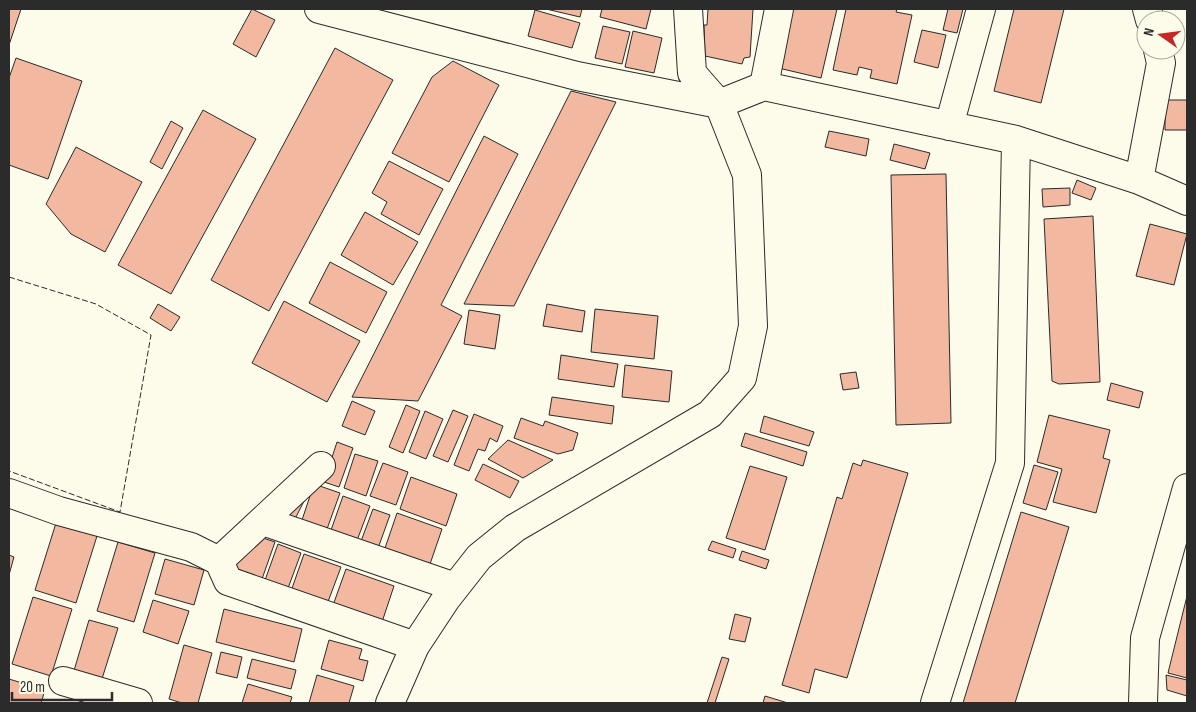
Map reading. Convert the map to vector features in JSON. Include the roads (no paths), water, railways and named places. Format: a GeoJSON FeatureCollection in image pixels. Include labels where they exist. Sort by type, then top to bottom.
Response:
{"type":"FeatureCollection","features":[{"type":"Feature","properties":{"kind":"street"},"geometry":{"type":"LineString","coordinates":[[319,9],[577,76],[719,104],[764,86],[1016,140],[1139,180],[1187,201]]}},
{"type":"Feature","properties":{"kind":"street"},"geometry":{"type":"LineString","coordinates":[[390,703],[415,646],[446,599],[479,557],[515,528],[710,414],[742,378],[753,326],[747,175],[719,104],[692,73],[688,9]]}},
{"type":"Feature","properties":{"kind":"street"},"geometry":{"type":"LineString","coordinates":[[764,86],[779,9]]}},
{"type":"Feature","properties":{"kind":"street"},"geometry":{"type":"LineString","coordinates":[[949,126],[981,9]]}},
{"type":"Feature","properties":{"kind":"street"},"geometry":{"type":"LineString","coordinates":[[1139,180],[1160,60]]}},
{"type":"Feature","properties":{"kind":"street"},"geometry":{"type":"LineString","coordinates":[[935,703],[1010,463],[1016,140]]}},
{"type":"Feature","properties":{"kind":"street"},"geometry":{"type":"LineString","coordinates":[[219,562],[321,466]]}},
{"type":"Feature","properties":{"kind":"street"},"geometry":{"type":"LineString","coordinates":[[1143,703],[1144,638],[1187,488]]}},
{"type":"Feature","properties":{"kind":"street"},"geometry":{"type":"LineString","coordinates":[[9,493],[59,511],[191,547],[219,562],[228,581],[415,646]]}},
{"type":"Feature","properties":{"kind":"street"},"geometry":{"type":"LineString","coordinates":[[263,521],[455,587]]}},
{"type":"Feature","properties":{"kind":"street"},"geometry":{"type":"LineString","coordinates":[[63,681],[138,703]]}}]}
